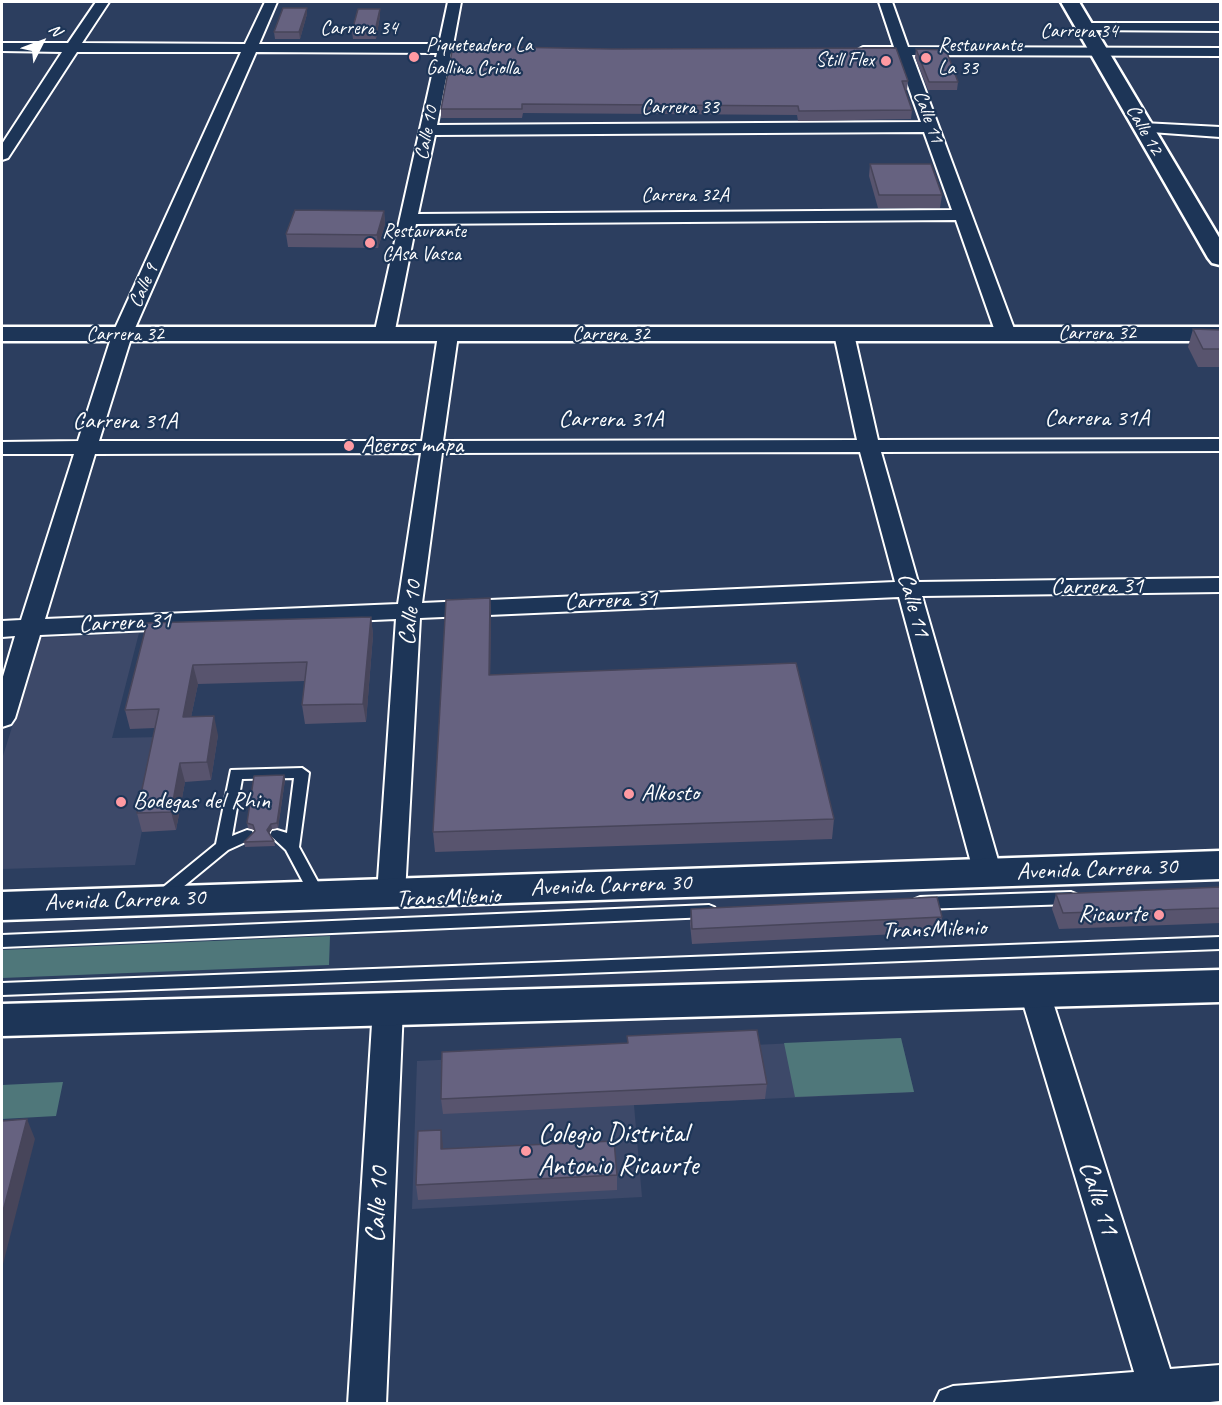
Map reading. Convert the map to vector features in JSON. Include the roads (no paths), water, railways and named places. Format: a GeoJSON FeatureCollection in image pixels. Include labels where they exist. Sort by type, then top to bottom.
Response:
{"type":"FeatureCollection","features":[{"type":"Feature","properties":{"kind":"main road","name":"Calle 12"},"geometry":{"type":"LineString","coordinates":[[1070,2],[1221,258]]}},
{"type":"Feature","properties":{"kind":"main road","name":"Carrera 32"},"geometry":{"type":"LineString","coordinates":[[2,334],[1221,334]]}},
{"type":"Feature","properties":{"kind":"main road","name":"Avenida Carrera 30"},"geometry":{"type":"LineString","coordinates":[[2,906],[1221,865]]}},
{"type":"Feature","properties":{"kind":"main road"},"geometry":{"type":"LineString","coordinates":[[2,1020],[388,1008],[1035,993],[1221,986]]}},
{"type":"Feature","properties":{"kind":"street"},"geometry":{"type":"LineString","coordinates":[[2,155],[102,2]]}},
{"type":"Feature","properties":{"kind":"street","name":"Calle 9"},"geometry":{"type":"LineString","coordinates":[[2,718],[122,335],[271,2]]}},
{"type":"Feature","properties":{"kind":"street","name":"Calle 10"},"geometry":{"type":"LineString","coordinates":[[384,334],[443,49],[455,2]]}},
{"type":"Feature","properties":{"kind":"street","name":"Calle 11"},"geometry":{"type":"LineString","coordinates":[[885,2],[1006,334]]}},
{"type":"Feature","properties":{"kind":"street"},"geometry":{"type":"LineString","coordinates":[[1084,27],[1221,27]]}},
{"type":"Feature","properties":{"kind":"street","name":"Carrera 34"},"geometry":{"type":"LineString","coordinates":[[2,46],[502,49]]}},
{"type":"Feature","properties":{"kind":"street","name":"Carrera 34"},"geometry":{"type":"LineString","coordinates":[[845,51],[1221,52]]}},
{"type":"Feature","properties":{"kind":"street"},"geometry":{"type":"LineString","coordinates":[[10,118],[26,118]]}},
{"type":"Feature","properties":{"kind":"street","name":"Carrera 33"},"geometry":{"type":"LineString","coordinates":[[428,130],[932,127]]}},
{"type":"Feature","properties":{"kind":"street"},"geometry":{"type":"LineString","coordinates":[[1143,128],[1221,132]]}},
{"type":"Feature","properties":{"kind":"street","name":"Carrera 32A"},"geometry":{"type":"LineString","coordinates":[[409,219],[962,215]]}},
{"type":"Feature","properties":{"kind":"street","name":"Calle 11"},"geometry":{"type":"LineString","coordinates":[[844,334],[867,444],[988,874]]}},
{"type":"Feature","properties":{"kind":"street","name":"Calle 10"},"geometry":{"type":"LineString","coordinates":[[391,894],[409,609],[448,335]]}},
{"type":"Feature","properties":{"kind":"street","name":"Carrera 31A"},"geometry":{"type":"LineString","coordinates":[[2,448],[867,444],[1221,445]]}},
{"type":"Feature","properties":{"kind":"street","name":"Carrera 31"},"geometry":{"type":"LineString","coordinates":[[2,629],[409,609],[908,589],[1221,585]]}},
{"type":"Feature","properties":{"kind":"street","name":"Calle 11"},"geometry":{"type":"LineString","coordinates":[[1035,993],[1161,1395]]}},
{"type":"Feature","properties":{"kind":"street","name":"Calle 10"},"geometry":{"type":"LineString","coordinates":[[367,1404],[388,1008]]}},
{"type":"Feature","properties":{"kind":"street"},"geometry":{"type":"LineString","coordinates":[[953,1404],[1161,1395],[1221,1383]]}},
{"type":"Feature","properties":{"kind":"lane"},"geometry":{"type":"LineString","coordinates":[[223,846],[236,774],[302,773],[292,848]]}},
{"type":"Feature","properties":{"kind":"lane"},"geometry":{"type":"LineString","coordinates":[[158,899],[223,846],[247,835]]}},
{"type":"Feature","properties":{"kind":"lane"},"geometry":{"type":"LineString","coordinates":[[277,835],[285,839],[292,848],[317,895]]}},
{"type":"Feature","properties":{"kind":"lane","name":"TransMilenio"},"geometry":{"type":"LineString","coordinates":[[901,904],[1090,897]]}},
{"type":"Feature","properties":{"kind":"lane","name":"TransMilenio"},"geometry":{"type":"LineString","coordinates":[[2,941],[723,910]]}},
{"type":"Feature","properties":{"kind":"lane","name":"TransMilenio"},"geometry":{"type":"LineString","coordinates":[[2,988],[1221,943]]}},
{"type":"Feature","properties":{"kind":"place","name":"Piqueteadero La Gallina Criolla"},"geometry":{"type":"Point","coordinates":[414,57]}},
{"type":"Feature","properties":{"kind":"place","name":"Restaurante La 33"},"geometry":{"type":"Point","coordinates":[926,58]}},
{"type":"Feature","properties":{"kind":"place","name":"Still Flex"},"geometry":{"type":"Point","coordinates":[886,61]}},
{"type":"Feature","properties":{"kind":"place","name":"Restaurante CAsa Vasca"},"geometry":{"type":"Point","coordinates":[370,243]}},
{"type":"Feature","properties":{"kind":"place","name":"Aceros mapa"},"geometry":{"type":"Point","coordinates":[349,446]}},
{"type":"Feature","properties":{"kind":"place","name":"Alkosto"},"geometry":{"type":"Point","coordinates":[629,794]}},
{"type":"Feature","properties":{"kind":"place","name":"Bodegas del Rhin"},"geometry":{"type":"Point","coordinates":[121,802]}},
{"type":"Feature","properties":{"kind":"place","name":"Ricaurte"},"geometry":{"type":"Point","coordinates":[1159,915]}},
{"type":"Feature","properties":{"kind":"place","name":"Colegio Distrital Antonio Ricaurte"},"geometry":{"type":"Point","coordinates":[526,1151]}}]}
